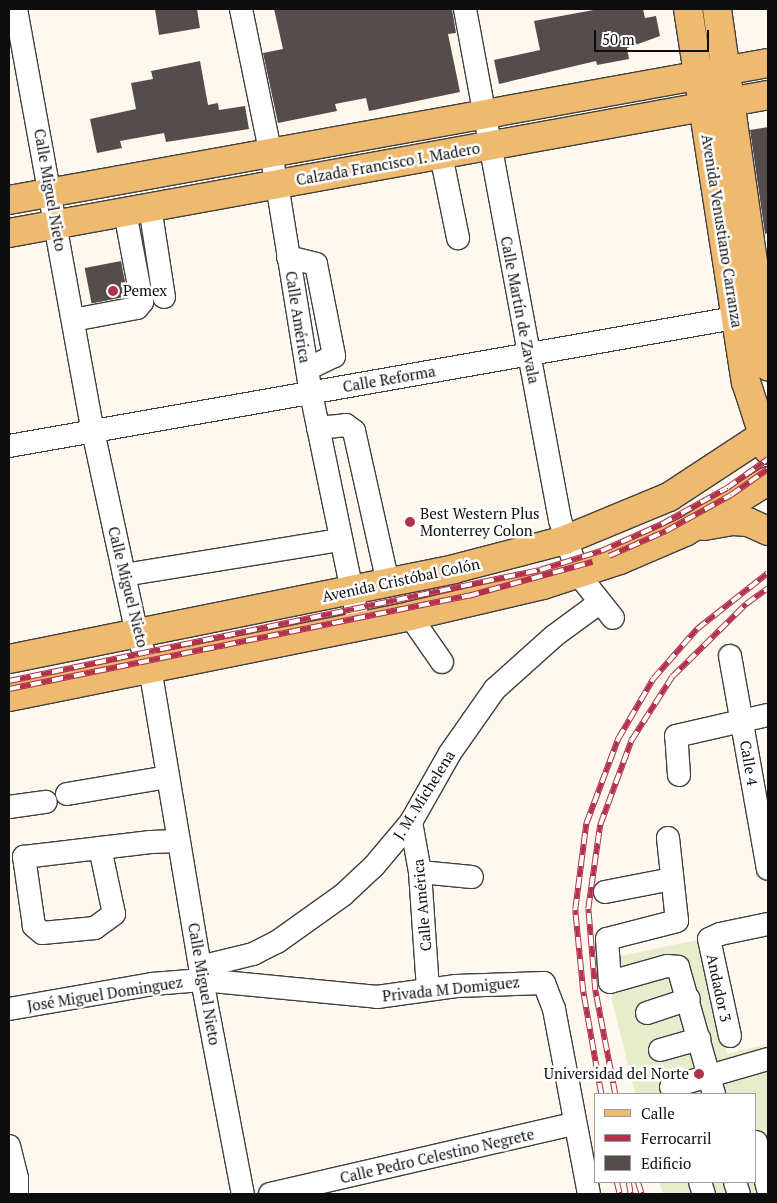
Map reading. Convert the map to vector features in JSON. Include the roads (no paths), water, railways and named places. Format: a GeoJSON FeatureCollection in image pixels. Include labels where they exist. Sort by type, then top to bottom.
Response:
{"type":"FeatureCollection","features":[{"type":"Feature","properties":{"kind":"main road","name":"Avenida Venustiano Carranza"},"geometry":{"type":"LineString","coordinates":[[688,9],[703,107],[768,366]]}},
{"type":"Feature","properties":{"kind":"main road","name":"Avenida Venustiano Carranza"},"geometry":{"type":"LineString","coordinates":[[717,9],[731,102],[755,314],[746,382],[767,439]]}},
{"type":"Feature","properties":{"kind":"main road","name":"Calzada Francisco I. Madero"},"geometry":{"type":"LineString","coordinates":[[9,200],[768,63]]}},
{"type":"Feature","properties":{"kind":"main road","name":"Calzada Francisco I. Madero"},"geometry":{"type":"LineString","coordinates":[[9,233],[768,95]]}},
{"type":"Feature","properties":{"kind":"main road","name":"Avenida Cristóbal Colón"},"geometry":{"type":"LineString","coordinates":[[9,659],[137,635],[388,583],[565,540],[669,497],[767,439]]}},
{"type":"Feature","properties":{"kind":"main road"},"geometry":{"type":"LineString","coordinates":[[685,532],[768,480]]}},
{"type":"Feature","properties":{"kind":"main road"},"geometry":{"type":"LineString","coordinates":[[9,697],[410,616],[578,574],[685,532],[733,521],[748,522],[768,532]]}},
{"type":"Feature","properties":{"kind":"street","name":"Calle Miguel Nieto"},"geometry":{"type":"LineString","coordinates":[[16,9],[52,192],[56,225],[93,431],[137,635],[150,668],[201,973],[243,1194]]}},
{"type":"Feature","properties":{"kind":"street","name":"Calle América"},"geometry":{"type":"LineString","coordinates":[[241,9],[277,184],[311,392],[359,625]]}},
{"type":"Feature","properties":{"kind":"street","name":"Calle Martín de Zavala"},"geometry":{"type":"LineString","coordinates":[[465,9],[528,354],[565,540],[578,574],[606,611]]}},
{"type":"Feature","properties":{"kind":"street"},"geometry":{"type":"LineString","coordinates":[[441,155],[458,238]]}},
{"type":"Feature","properties":{"kind":"street"},"geometry":{"type":"LineString","coordinates":[[138,210],[164,297]]}},
{"type":"Feature","properties":{"kind":"street"},"geometry":{"type":"LineString","coordinates":[[73,320],[137,308],[142,302],[138,210]]}},
{"type":"Feature","properties":{"kind":"street","name":"Calle Reforma"},"geometry":{"type":"LineString","coordinates":[[9,446],[755,314]]}},
{"type":"Feature","properties":{"kind":"street"},"geometry":{"type":"LineString","coordinates":[[318,428],[346,425],[354,431],[388,583]]}},
{"type":"Feature","properties":{"kind":"street"},"geometry":{"type":"LineString","coordinates":[[124,575],[340,540]]}},
{"type":"Feature","properties":{"kind":"street","name":"J. M. Michelena"},"geometry":{"type":"LineString","coordinates":[[201,973],[253,954],[307,922],[374,866],[411,822],[450,753],[495,689],[541,647],[606,611]]}},
{"type":"Feature","properties":{"kind":"street"},"geometry":{"type":"LineString","coordinates":[[410,616],[442,662]]}},
{"type":"Feature","properties":{"kind":"street","name":"Calle 4"},"geometry":{"type":"LineString","coordinates":[[730,656],[742,720],[762,797],[768,869]]}},
{"type":"Feature","properties":{"kind":"street"},"geometry":{"type":"LineString","coordinates":[[679,776],[676,736],[768,715]]}},
{"type":"Feature","properties":{"kind":"street"},"geometry":{"type":"LineString","coordinates":[[67,794],[168,777]]}},
{"type":"Feature","properties":{"kind":"street"},"geometry":{"type":"LineString","coordinates":[[9,807],[46,802]]}},
{"type":"Feature","properties":{"kind":"street","name":"Calle América"},"geometry":{"type":"LineString","coordinates":[[411,822],[420,872],[428,989]]}},
{"type":"Feature","properties":{"kind":"street"},"geometry":{"type":"LineString","coordinates":[[668,838],[677,921],[607,939],[610,982],[673,966],[680,970],[712,1086]]}},
{"type":"Feature","properties":{"kind":"street"},"geometry":{"type":"LineString","coordinates":[[100,848],[114,914],[95,928],[42,933],[34,926],[24,857],[100,848],[179,841]]}},
{"type":"Feature","properties":{"kind":"street"},"geometry":{"type":"LineString","coordinates":[[420,872],[472,877]]}},
{"type":"Feature","properties":{"kind":"street"},"geometry":{"type":"LineString","coordinates":[[605,892],[672,878]]}},
{"type":"Feature","properties":{"kind":"street","name":"Andador 3"},"geometry":{"type":"LineString","coordinates":[[730,1036],[709,939],[720,934],[768,924]]}},
{"type":"Feature","properties":{"kind":"street","name":"Privada M Domiguez"},"geometry":{"type":"LineString","coordinates":[[201,973],[355,997],[377,997],[428,989],[521,981],[544,983],[554,1009],[574,1124],[589,1194]]}},
{"type":"Feature","properties":{"kind":"street","name":"José Miguel Dominguez"},"geometry":{"type":"LineString","coordinates":[[9,1009],[152,984],[201,973]]}},
{"type":"Feature","properties":{"kind":"street"},"geometry":{"type":"LineString","coordinates":[[647,1014],[689,999]]}},
{"type":"Feature","properties":{"kind":"street"},"geometry":{"type":"LineString","coordinates":[[660,1050],[699,1039]]}},
{"type":"Feature","properties":{"kind":"street"},"geometry":{"type":"LineString","coordinates":[[671,1087],[712,1086],[768,1059]]}},
{"type":"Feature","properties":{"kind":"street","name":"Calle Pedro Celestino Negrete"},"geometry":{"type":"LineString","coordinates":[[270,1194],[574,1124]]}},
{"type":"Feature","properties":{"kind":"street"},"geometry":{"type":"LineString","coordinates":[[9,1146],[17,1178],[17,1194]]}},
{"type":"Feature","properties":{"kind":"street"},"geometry":{"type":"LineString","coordinates":[[757,1146],[768,1189]]}},
{"type":"Feature","properties":{"kind":"railway"},"geometry":{"type":"LineString","coordinates":[[9,681],[540,570],[601,551],[662,524],[727,488],[768,459]]}},
{"type":"Feature","properties":{"kind":"railway"},"geometry":{"type":"LineString","coordinates":[[609,556],[666,531],[731,495],[768,469]]}},
{"type":"Feature","properties":{"kind":"railway"},"geometry":{"type":"LineString","coordinates":[[9,689],[468,596],[592,562]]}},
{"type":"Feature","properties":{"kind":"railway"},"geometry":{"type":"LineString","coordinates":[[601,1093],[583,992],[575,910],[586,824],[618,739],[653,679],[697,629],[768,573]]}},
{"type":"Feature","properties":{"kind":"railway"},"geometry":{"type":"LineString","coordinates":[[615,1093],[595,990],[588,909],[600,825],[631,741],[672,677],[746,604],[768,588]]}},
{"type":"Feature","properties":{"kind":"railway"},"geometry":{"type":"LineString","coordinates":[[617,1183],[620,1194]]}},
{"type":"Feature","properties":{"kind":"railway"},"geometry":{"type":"LineString","coordinates":[[629,1183],[631,1194]]}},
{"type":"Feature","properties":{"kind":"railway"},"geometry":{"type":"LineString","coordinates":[[638,1183],[642,1194]]}},
{"type":"Feature","properties":{"kind":"place","name":"Pemex"},"geometry":{"type":"Point","coordinates":[113,291]}},
{"type":"Feature","properties":{"kind":"place","name":"Best Western Plus Monterrey Colon"},"geometry":{"type":"Point","coordinates":[410,522]}},
{"type":"Feature","properties":{"kind":"place","name":"Universidad del Norte"},"geometry":{"type":"Point","coordinates":[699,1074]}}]}
